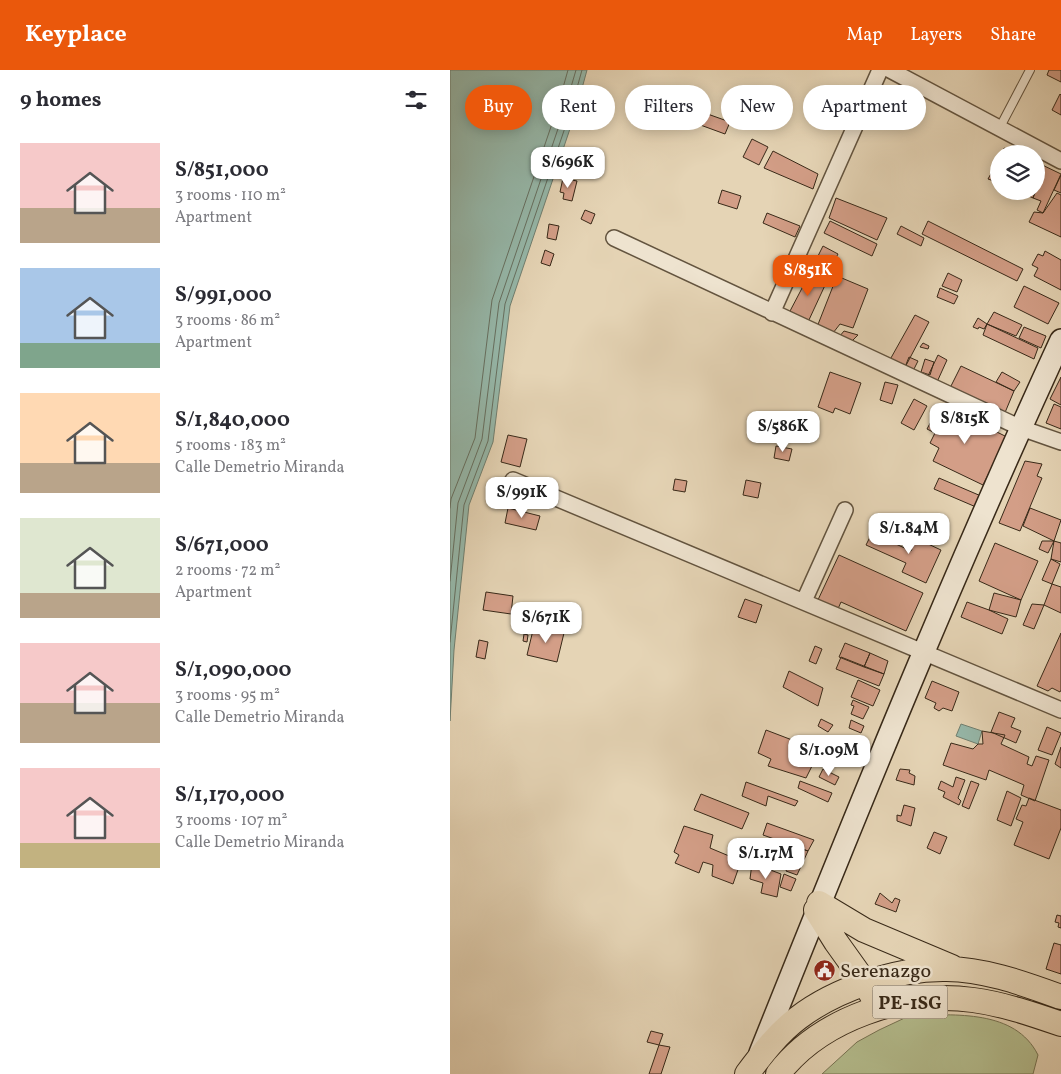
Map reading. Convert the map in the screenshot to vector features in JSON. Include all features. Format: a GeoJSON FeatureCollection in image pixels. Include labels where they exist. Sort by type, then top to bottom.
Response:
{"type":"FeatureCollection","features":[{"type":"Feature","properties":{"kind":"main road"},"geometry":{"type":"LineString","coordinates":[[752,1067],[923,653],[1020,428],[1061,340]]}},
{"type":"Feature","properties":{"kind":"main road"},"geometry":{"type":"LineString","coordinates":[[818,906],[864,930],[958,970]]}},
{"type":"Feature","properties":{"kind":"main road"},"geometry":{"type":"LineString","coordinates":[[818,906],[836,942],[866,984],[878,1008]]}},
{"type":"Feature","properties":{"kind":"main road","name":"PE-1SG"},"geometry":{"type":"LineString","coordinates":[[752,1067],[788,1027],[822,1002],[866,984],[904,973],[943,969],[958,970],[1004,978],[1061,997]]}},
{"type":"Feature","properties":{"kind":"main road","name":"PE-1SG"},"geometry":{"type":"LineString","coordinates":[[778,1074],[801,1049],[829,1030],[867,1011],[878,1008],[935,999],[972,1000],[1012,1008],[1061,1024]]}},
{"type":"Feature","properties":{"kind":"street"},"geometry":{"type":"LineString","coordinates":[[772,313],[880,70]]}},
{"type":"Feature","properties":{"kind":"street"},"geometry":{"type":"LineString","coordinates":[[890,70],[1061,161]]}},
{"type":"Feature","properties":{"kind":"street"},"geometry":{"type":"LineString","coordinates":[[614,238],[1020,428],[1061,442]]}},
{"type":"Feature","properties":{"kind":"street"},"geometry":{"type":"LineString","coordinates":[[514,480],[804,601],[923,653],[1061,709]]}},
{"type":"Feature","properties":{"kind":"street"},"geometry":{"type":"LineString","coordinates":[[804,601],[845,510]]}},
{"type":"Feature","properties":{"kind":"lane"},"geometry":{"type":"LineString","coordinates":[[1000,129],[1030,70]]}},
{"type":"Feature","properties":{"kind":"green space"},"geometry":{"type":"Polygon","coordinates":[[[911,1015],[982,1018],[999,1022],[1015,1029],[1028,1040],[1038,1055],[1033,1074],[822,1074],[857,1042],[911,1015]]]}},
{"type":"Feature","properties":{"kind":"water"},"geometry":{"type":"Polygon","coordinates":[[[450,70],[587,70],[583,85],[542,85],[542,130],[570,130],[510,306],[493,442],[469,505],[454,650],[450,721],[450,70]]]}},
{"type":"Feature","properties":{"kind":"water"},"geometry":{"type":"Polygon","coordinates":[[[961,724],[982,731],[978,744],[956,736],[961,724]]]}},
{"type":"Feature","properties":{"kind":"building"},"geometry":{"type":"Polygon","coordinates":[[[1049,70],[1061,70],[1061,82],[1047,75],[1049,70]]]}},
{"type":"Feature","properties":{"kind":"building"},"geometry":{"type":"Polygon","coordinates":[[[1061,95],[1061,115],[1052,110],[1061,95]]]}},
{"type":"Feature","properties":{"kind":"building"},"geometry":{"type":"Polygon","coordinates":[[[711,115],[721,119],[721,130],[727,130],[725,134],[711,129],[711,115]]]}},
{"type":"Feature","properties":{"kind":"building"},"geometry":{"type":"Polygon","coordinates":[[[752,139],[768,147],[759,165],[743,157],[752,139]]]}},
{"type":"Feature","properties":{"kind":"building"},"geometry":{"type":"Polygon","coordinates":[[[773,151],[818,174],[813,189],[764,168],[773,151]]]}},
{"type":"Feature","properties":{"kind":"building"},"geometry":{"type":"Polygon","coordinates":[[[1045,166],[1061,174],[1043,213],[1037,210],[1041,201],[1038,200],[1045,200],[1045,166]]]}},
{"type":"Feature","properties":{"kind":"building"},"geometry":{"type":"Polygon","coordinates":[[[1061,175],[1061,193],[1054,190],[1061,175]]]}},
{"type":"Feature","properties":{"kind":"building"},"geometry":{"type":"Polygon","coordinates":[[[563,178],[577,181],[572,201],[563,199],[564,193],[560,192],[563,178]]]}},
{"type":"Feature","properties":{"kind":"building"},"geometry":{"type":"Polygon","coordinates":[[[722,190],[741,196],[737,209],[718,203],[722,190]]]}},
{"type":"Feature","properties":{"kind":"building"},"geometry":{"type":"Polygon","coordinates":[[[1057,193],[1061,195],[1061,237],[1029,222],[1034,212],[1043,213],[1057,193]]]}},
{"type":"Feature","properties":{"kind":"building"},"geometry":{"type":"Polygon","coordinates":[[[836,198],[887,218],[877,240],[829,218],[836,198]]]}},
{"type":"Feature","properties":{"kind":"building"},"geometry":{"type":"Polygon","coordinates":[[[585,210],[595,214],[591,224],[581,219],[585,210]]]}},
{"type":"Feature","properties":{"kind":"building"},"geometry":{"type":"Polygon","coordinates":[[[767,213],[800,226],[795,237],[763,223],[767,213]]]}},
{"type":"Feature","properties":{"kind":"building"},"geometry":{"type":"Polygon","coordinates":[[[830,221],[877,244],[872,256],[824,233],[830,221]]]}},
{"type":"Feature","properties":{"kind":"building"},"geometry":{"type":"Polygon","coordinates":[[[928,221],[1023,269],[1017,281],[922,234],[928,221]]]}},
{"type":"Feature","properties":{"kind":"building"},"geometry":{"type":"Polygon","coordinates":[[[549,224],[559,226],[556,240],[547,238],[549,224]]]}},
{"type":"Feature","properties":{"kind":"building"},"geometry":{"type":"Polygon","coordinates":[[[901,226],[924,238],[921,246],[897,234],[901,226]]]}},
{"type":"Feature","properties":{"kind":"building"},"geometry":{"type":"Polygon","coordinates":[[[823,246],[838,254],[831,267],[816,260],[823,246]]]}},
{"type":"Feature","properties":{"kind":"building"},"geometry":{"type":"Polygon","coordinates":[[[545,250],[554,254],[550,266],[541,263],[545,250]]]}},
{"type":"Feature","properties":{"kind":"building"},"geometry":{"type":"Polygon","coordinates":[[[1045,251],[1061,260],[1061,290],[1034,276],[1038,268],[1032,265],[1038,254],[1043,256],[1045,251]]]}},
{"type":"Feature","properties":{"kind":"building"},"geometry":{"type":"Polygon","coordinates":[[[811,271],[827,281],[808,322],[789,313],[811,271]]]}},
{"type":"Feature","properties":{"kind":"building"},"geometry":{"type":"Polygon","coordinates":[[[948,273],[962,280],[957,292],[942,286],[948,273]]]}},
{"type":"Feature","properties":{"kind":"building"},"geometry":{"type":"Polygon","coordinates":[[[837,276],[868,289],[853,328],[840,324],[833,333],[817,327],[837,276]]]}},
{"type":"Feature","properties":{"kind":"building"},"geometry":{"type":"Polygon","coordinates":[[[1024,286],[1059,303],[1048,324],[1014,307],[1024,286]]]}},
{"type":"Feature","properties":{"kind":"building"},"geometry":{"type":"Polygon","coordinates":[[[940,288],[958,296],[954,304],[937,297],[940,288]]]}},
{"type":"Feature","properties":{"kind":"building"},"geometry":{"type":"Polygon","coordinates":[[[994,312],[1022,325],[1016,336],[987,324],[994,312]]]}},
{"type":"Feature","properties":{"kind":"building"},"geometry":{"type":"Polygon","coordinates":[[[915,315],[929,322],[902,373],[887,365],[915,315]]]}},
{"type":"Feature","properties":{"kind":"building"},"geometry":{"type":"Polygon","coordinates":[[[978,318],[987,324],[984,329],[973,327],[978,318]]]}},
{"type":"Feature","properties":{"kind":"building"},"geometry":{"type":"Polygon","coordinates":[[[987,324],[1038,348],[1034,359],[983,335],[987,324]]]}},
{"type":"Feature","properties":{"kind":"building"},"geometry":{"type":"Polygon","coordinates":[[[1024,327],[1046,336],[1041,348],[1019,338],[1024,327]]]}},
{"type":"Feature","properties":{"kind":"building"},"geometry":{"type":"Polygon","coordinates":[[[844,331],[858,335],[852,341],[839,337],[844,331]]]}},
{"type":"Feature","properties":{"kind":"building"},"geometry":{"type":"Polygon","coordinates":[[[923,343],[929,346],[928,349],[920,347],[923,343]]]}},
{"type":"Feature","properties":{"kind":"building"},"geometry":{"type":"Polygon","coordinates":[[[938,355],[947,360],[937,382],[927,378],[938,355]]]}},
{"type":"Feature","properties":{"kind":"building"},"geometry":{"type":"Polygon","coordinates":[[[909,357],[918,361],[913,371],[905,367],[909,357]]]}},
{"type":"Feature","properties":{"kind":"building"},"geometry":{"type":"Polygon","coordinates":[[[925,359],[934,362],[930,375],[921,372],[925,359]]]}},
{"type":"Feature","properties":{"kind":"building"},"geometry":{"type":"Polygon","coordinates":[[[961,366],[1014,391],[1004,415],[950,388],[961,366]]]}},
{"type":"Feature","properties":{"kind":"building"},"geometry":{"type":"Polygon","coordinates":[[[830,372],[861,383],[850,414],[835,408],[833,413],[818,407],[830,372]]]}},
{"type":"Feature","properties":{"kind":"building"},"geometry":{"type":"Polygon","coordinates":[[[1002,372],[1020,382],[1014,391],[996,382],[1002,372]]]}},
{"type":"Feature","properties":{"kind":"building"},"geometry":{"type":"Polygon","coordinates":[[[1061,377],[1061,405],[1050,399],[1061,377]]]}},
{"type":"Feature","properties":{"kind":"building"},"geometry":{"type":"Polygon","coordinates":[[[885,382],[898,385],[892,404],[880,400],[885,382]]]}},
{"type":"Feature","properties":{"kind":"building"},"geometry":{"type":"Polygon","coordinates":[[[914,399],[927,406],[914,430],[901,423],[914,399]]]}},
{"type":"Feature","properties":{"kind":"building"},"geometry":{"type":"Polygon","coordinates":[[[1054,404],[1061,407],[1061,429],[1046,423],[1054,404]]]}},
{"type":"Feature","properties":{"kind":"building"},"geometry":{"type":"Polygon","coordinates":[[[946,407],[1007,437],[983,485],[933,461],[939,448],[930,443],[935,433],[927,429],[935,414],[940,417],[946,407]]]}},
{"type":"Feature","properties":{"kind":"building"},"geometry":{"type":"Polygon","coordinates":[[[754,423],[789,432],[786,444],[751,435],[754,423]]]}},
{"type":"Feature","properties":{"kind":"building"},"geometry":{"type":"Polygon","coordinates":[[[508,435],[527,439],[520,467],[501,462],[508,435]]]}},
{"type":"Feature","properties":{"kind":"building"},"geometry":{"type":"Polygon","coordinates":[[[776,446],[792,449],[789,461],[774,458],[776,446]]]}},
{"type":"Feature","properties":{"kind":"building"},"geometry":{"type":"Polygon","coordinates":[[[1025,461],[1042,464],[1037,476],[1042,478],[1020,531],[999,523],[1025,461]]]}},
{"type":"Feature","properties":{"kind":"building"},"geometry":{"type":"Polygon","coordinates":[[[939,478],[981,496],[976,507],[934,489],[939,478]]]}},
{"type":"Feature","properties":{"kind":"building"},"geometry":{"type":"Polygon","coordinates":[[[675,479],[687,481],[685,492],[673,490],[675,479]]]}},
{"type":"Feature","properties":{"kind":"building"},"geometry":{"type":"Polygon","coordinates":[[[746,480],[761,483],[758,498],[743,495],[746,480]]]}},
{"type":"Feature","properties":{"kind":"building"},"geometry":{"type":"Polygon","coordinates":[[[508,508],[540,516],[536,530],[505,523],[508,508]]]}},
{"type":"Feature","properties":{"kind":"building"},"geometry":{"type":"Polygon","coordinates":[[[1030,508],[1061,520],[1054,541],[1023,526],[1030,508]]]}},
{"type":"Feature","properties":{"kind":"building"},"geometry":{"type":"Polygon","coordinates":[[[872,533],[911,551],[912,549],[906,546],[911,536],[941,550],[926,583],[902,572],[906,563],[866,545],[872,533]]]}},
{"type":"Feature","properties":{"kind":"building"},"geometry":{"type":"Polygon","coordinates":[[[1042,541],[1054,541],[1048,553],[1039,549],[1042,541]]]}},
{"type":"Feature","properties":{"kind":"building"},"geometry":{"type":"Polygon","coordinates":[[[1054,541],[1061,543],[1061,562],[1051,559],[1054,541]]]}},
{"type":"Feature","properties":{"kind":"building"},"geometry":{"type":"Polygon","coordinates":[[[995,543],[1038,561],[1021,600],[979,581],[995,543]]]}},
{"type":"Feature","properties":{"kind":"building"},"geometry":{"type":"Polygon","coordinates":[[[839,555],[923,593],[906,631],[841,602],[837,611],[817,602],[839,555]]]}},
{"type":"Feature","properties":{"kind":"building"},"geometry":{"type":"Polygon","coordinates":[[[1051,559],[1060,564],[1052,584],[1042,580],[1051,559]]]}},
{"type":"Feature","properties":{"kind":"building"},"geometry":{"type":"Polygon","coordinates":[[[1052,584],[1061,587],[1061,613],[1044,605],[1052,584]]]}},
{"type":"Feature","properties":{"kind":"building"},"geometry":{"type":"Polygon","coordinates":[[[486,592],[513,596],[511,614],[483,610],[486,592]]]}},
{"type":"Feature","properties":{"kind":"building"},"geometry":{"type":"Polygon","coordinates":[[[994,593],[1021,600],[1016,617],[989,610],[994,593]]]}},
{"type":"Feature","properties":{"kind":"building"},"geometry":{"type":"Polygon","coordinates":[[[745,599],[762,605],[756,623],[738,617],[745,599]]]}},
{"type":"Feature","properties":{"kind":"building"},"geometry":{"type":"Polygon","coordinates":[[[967,602],[1008,619],[1002,634],[961,617],[967,602]]]}},
{"type":"Feature","properties":{"kind":"building"},"geometry":{"type":"Polygon","coordinates":[[[1032,604],[1044,605],[1034,629],[1023,625],[1032,604]]]}},
{"type":"Feature","properties":{"kind":"building"},"geometry":{"type":"Polygon","coordinates":[[[534,626],[564,633],[557,662],[527,655],[534,626]]]}},
{"type":"Feature","properties":{"kind":"building"},"geometry":{"type":"Polygon","coordinates":[[[1061,633],[1061,690],[1060,692],[1052,688],[1048,691],[1037,686],[1061,633]]]}},
{"type":"Feature","properties":{"kind":"building"},"geometry":{"type":"Polygon","coordinates":[[[524,634],[528,635],[527,642],[523,641],[524,634]]]}},
{"type":"Feature","properties":{"kind":"building"},"geometry":{"type":"Polygon","coordinates":[[[479,640],[488,642],[485,659],[476,657],[479,640]]]}},
{"type":"Feature","properties":{"kind":"building"},"geometry":{"type":"Polygon","coordinates":[[[845,643],[870,653],[864,667],[839,657],[845,643]]]}},
{"type":"Feature","properties":{"kind":"building"},"geometry":{"type":"Polygon","coordinates":[[[815,646],[822,649],[816,664],[809,661],[815,646]]]}},
{"type":"Feature","properties":{"kind":"building"},"geometry":{"type":"Polygon","coordinates":[[[870,653],[888,661],[884,674],[864,667],[870,653]]]}},
{"type":"Feature","properties":{"kind":"building"},"geometry":{"type":"Polygon","coordinates":[[[841,657],[884,674],[879,686],[836,669],[841,657]]]}},
{"type":"Feature","properties":{"kind":"building"},"geometry":{"type":"Polygon","coordinates":[[[789,671],[823,688],[818,706],[783,687],[789,671]]]}},
{"type":"Feature","properties":{"kind":"building"},"geometry":{"type":"Polygon","coordinates":[[[858,680],[880,690],[873,706],[851,697],[858,680]]]}},
{"type":"Feature","properties":{"kind":"building"},"geometry":{"type":"Polygon","coordinates":[[[932,681],[959,692],[952,711],[943,708],[939,711],[934,708],[936,703],[925,698],[932,681]]]}},
{"type":"Feature","properties":{"kind":"building"},"geometry":{"type":"Polygon","coordinates":[[[853,700],[869,707],[863,719],[851,714],[854,706],[851,705],[853,700]]]}},
{"type":"Feature","properties":{"kind":"building"},"geometry":{"type":"Polygon","coordinates":[[[999,712],[1015,718],[1011,727],[1021,731],[1016,743],[991,732],[999,712]]]}},
{"type":"Feature","properties":{"kind":"building"},"geometry":{"type":"Polygon","coordinates":[[[821,719],[833,725],[828,732],[818,726],[821,719]]]}},
{"type":"Feature","properties":{"kind":"building"},"geometry":{"type":"Polygon","coordinates":[[[851,720],[864,726],[861,733],[849,728],[851,720]]]}},
{"type":"Feature","properties":{"kind":"building"},"geometry":{"type":"Polygon","coordinates":[[[1047,727],[1061,733],[1052,755],[1038,750],[1047,727]]]}},
{"type":"Feature","properties":{"kind":"building"},"geometry":{"type":"Polygon","coordinates":[[[766,730],[813,748],[807,760],[814,762],[806,778],[768,766],[771,759],[758,753],[766,730]]]}},
{"type":"Feature","properties":{"kind":"building"},"geometry":{"type":"Polygon","coordinates":[[[982,731],[1005,735],[1001,744],[1029,757],[1027,764],[1032,766],[1036,756],[1049,760],[1035,801],[1021,795],[1024,785],[989,770],[986,780],[943,765],[951,743],[973,749],[978,744],[983,744],[982,731]]]}},
{"type":"Feature","properties":{"kind":"building"},"geometry":{"type":"Polygon","coordinates":[[[1061,747],[1061,768],[1055,764],[1061,747]]]}},
{"type":"Feature","properties":{"kind":"building"},"geometry":{"type":"Polygon","coordinates":[[[823,769],[839,777],[835,785],[819,777],[823,769]]]}},
{"type":"Feature","properties":{"kind":"building"},"geometry":{"type":"Polygon","coordinates":[[[900,769],[910,770],[909,773],[915,776],[914,785],[896,780],[900,769]]]}},
{"type":"Feature","properties":{"kind":"building"},"geometry":{"type":"Polygon","coordinates":[[[956,777],[965,780],[958,798],[961,801],[959,805],[943,797],[945,792],[938,789],[941,781],[953,787],[956,777]]]}},
{"type":"Feature","properties":{"kind":"building"},"geometry":{"type":"Polygon","coordinates":[[[800,781],[832,793],[828,802],[798,788],[800,781]]]}},
{"type":"Feature","properties":{"kind":"building"},"geometry":{"type":"Polygon","coordinates":[[[971,781],[979,784],[969,809],[962,806],[971,781]]]}},
{"type":"Feature","properties":{"kind":"building"},"geometry":{"type":"Polygon","coordinates":[[[746,782],[798,801],[795,806],[768,796],[766,806],[742,796],[746,782]]]}},
{"type":"Feature","properties":{"kind":"building"},"geometry":{"type":"Polygon","coordinates":[[[1007,791],[1021,798],[1011,826],[997,820],[1007,791]]]}},
{"type":"Feature","properties":{"kind":"building"},"geometry":{"type":"Polygon","coordinates":[[[701,794],[749,813],[742,829],[694,810],[701,794]]]}},
{"type":"Feature","properties":{"kind":"building"},"geometry":{"type":"Polygon","coordinates":[[[1029,798],[1061,810],[1061,828],[1049,859],[1014,845],[1023,822],[1016,819],[1022,805],[1026,806],[1029,798]]]}},
{"type":"Feature","properties":{"kind":"building"},"geometry":{"type":"Polygon","coordinates":[[[904,805],[915,808],[911,826],[897,821],[897,815],[901,816],[904,805]]]}},
{"type":"Feature","properties":{"kind":"building"},"geometry":{"type":"Polygon","coordinates":[[[767,823],[814,840],[808,851],[763,835],[767,823]]]}},
{"type":"Feature","properties":{"kind":"building"},"geometry":{"type":"Polygon","coordinates":[[[684,826],[713,835],[710,848],[741,861],[733,884],[712,876],[713,865],[703,862],[699,873],[675,863],[679,855],[674,852],[684,826]]]}},
{"type":"Feature","properties":{"kind":"building"},"geometry":{"type":"Polygon","coordinates":[[[934,832],[947,837],[940,854],[927,848],[934,832]]]}},
{"type":"Feature","properties":{"kind":"building"},"geometry":{"type":"Polygon","coordinates":[[[796,847],[808,851],[797,875],[786,871],[796,847]]]}},
{"type":"Feature","properties":{"kind":"building"},"geometry":{"type":"Polygon","coordinates":[[[752,863],[781,874],[777,897],[761,893],[763,883],[750,879],[752,863]]]}},
{"type":"Feature","properties":{"kind":"building"},"geometry":{"type":"Polygon","coordinates":[[[784,874],[796,879],[791,891],[780,887],[784,874]]]}},
{"type":"Feature","properties":{"kind":"building"},"geometry":{"type":"Polygon","coordinates":[[[880,893],[892,903],[895,898],[900,900],[896,912],[875,904],[880,893]]]}},
{"type":"Feature","properties":{"kind":"building"},"geometry":{"type":"Polygon","coordinates":[[[1057,915],[1061,916],[1061,928],[1058,927],[1059,923],[1055,922],[1057,915]]]}},
{"type":"Feature","properties":{"kind":"building"},"geometry":{"type":"Polygon","coordinates":[[[1054,943],[1061,945],[1061,974],[1046,969],[1054,943]]]}},
{"type":"Feature","properties":{"kind":"building","name":"Serenazgo"},"geometry":{"type":"Polygon","coordinates":[[[824,962],[830,965],[833,971],[830,977],[824,980],[818,977],[815,971],[818,965],[824,962]]]}},
{"type":"Feature","properties":{"kind":"building"},"geometry":{"type":"Polygon","coordinates":[[[651,1031],[663,1034],[659,1045],[647,1042],[651,1031]]]}},
{"type":"Feature","properties":{"kind":"building"},"geometry":{"type":"Polygon","coordinates":[[[659,1045],[670,1047],[661,1074],[649,1074],[659,1045]]]}},
{"type":"Feature","properties":{"kind":"place","name":"Serenazgo"},"geometry":{"type":"Point","coordinates":[824,970]}}]}
